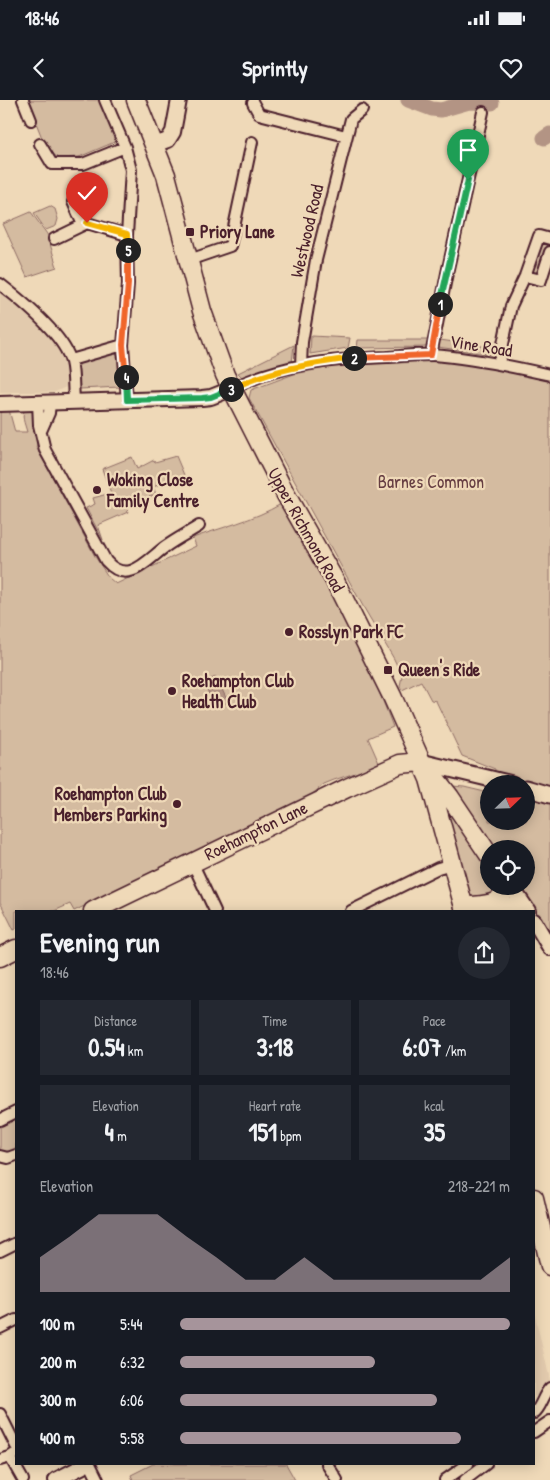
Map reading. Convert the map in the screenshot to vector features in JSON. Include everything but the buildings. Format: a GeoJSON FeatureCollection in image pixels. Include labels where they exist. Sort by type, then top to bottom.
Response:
{"type":"FeatureCollection","features":[{"type":"Feature","properties":{"kind":"highway","name":"Upper Richmond Road"},"geometry":{"type":"LineString","coordinates":[[136,100],[173,197],[213,345],[231,389],[377,663],[429,779],[465,909]]}},
{"type":"Feature","properties":{"kind":"highway","name":"Roehampton Lane"},"geometry":{"type":"LineString","coordinates":[[95,910],[385,770],[404,762],[421,762]]}},
{"type":"Feature","properties":{"kind":"highway"},"geometry":{"type":"LineString","coordinates":[[421,762],[437,778],[480,842]]}},
{"type":"Feature","properties":{"kind":"highway"},"geometry":{"type":"LineString","coordinates":[[465,909],[491,904],[498,901],[503,895]]}},
{"type":"Feature","properties":{"kind":"highway"},"geometry":{"type":"LineString","coordinates":[[0,957],[15,950]]}},
{"type":"Feature","properties":{"kind":"highway"},"geometry":{"type":"LineString","coordinates":[[535,1208],[537,1227],[550,1266]]}},
{"type":"Feature","properties":{"kind":"main road"},"geometry":{"type":"LineString","coordinates":[[421,762],[480,776]]}},
{"type":"Feature","properties":{"kind":"main road"},"geometry":{"type":"LineString","coordinates":[[535,791],[550,795]]}},
{"type":"Feature","properties":{"kind":"street"},"geometry":{"type":"LineString","coordinates":[[23,100],[31,120]]}},
{"type":"Feature","properties":{"kind":"street"},"geometry":{"type":"LineString","coordinates":[[106,100],[125,147],[131,170],[127,234],[128,284],[123,345],[127,400]]}},
{"type":"Feature","properties":{"kind":"street"},"geometry":{"type":"LineString","coordinates":[[154,145],[168,140],[173,132],[179,100]]}},
{"type":"Feature","properties":{"kind":"street"},"geometry":{"type":"LineString","coordinates":[[253,103],[259,114],[346,136]]}},
{"type":"Feature","properties":{"kind":"street","name":"Westwood Road"},"geometry":{"type":"LineString","coordinates":[[301,365],[302,342],[316,260],[351,119],[362,110]]}},
{"type":"Feature","properties":{"kind":"street"},"geometry":{"type":"LineString","coordinates":[[431,355],[447,273],[483,112]]}},
{"type":"Feature","properties":{"kind":"street"},"geometry":{"type":"LineString","coordinates":[[189,260],[230,246],[252,142]]}},
{"type":"Feature","properties":{"kind":"street"},"geometry":{"type":"LineString","coordinates":[[40,144],[52,164],[83,164],[125,147]]}},
{"type":"Feature","properties":{"kind":"street"},"geometry":{"type":"LineString","coordinates":[[73,202],[83,225]]}},
{"type":"Feature","properties":{"kind":"street"},"geometry":{"type":"LineString","coordinates":[[54,239],[87,223],[127,234]]}},
{"type":"Feature","properties":{"kind":"street"},"geometry":{"type":"LineString","coordinates":[[499,363],[511,306],[525,276],[539,236],[550,239]]}},
{"type":"Feature","properties":{"kind":"street"},"geometry":{"type":"LineString","coordinates":[[525,276],[541,280],[550,252]]}},
{"type":"Feature","properties":{"kind":"street"},"geometry":{"type":"LineString","coordinates":[[0,284],[40,318],[62,345],[71,360],[74,401]]}},
{"type":"Feature","properties":{"kind":"street"},"geometry":{"type":"LineString","coordinates":[[71,360],[123,345]]}},
{"type":"Feature","properties":{"kind":"street","name":"Vine Road"},"geometry":{"type":"LineString","coordinates":[[231,389],[254,379],[301,365],[361,358],[431,355],[499,363],[550,375]]}},
{"type":"Feature","properties":{"kind":"street"},"geometry":{"type":"LineString","coordinates":[[0,404],[202,398],[211,397],[231,389]]}},
{"type":"Feature","properties":{"kind":"street"},"geometry":{"type":"LineString","coordinates":[[44,402],[49,413],[41,431],[42,440],[49,458],[106,561],[116,570],[130,571],[140,567],[199,526]]}},
{"type":"Feature","properties":{"kind":"street"},"geometry":{"type":"LineString","coordinates":[[192,862],[215,910]]}},
{"type":"Feature","properties":{"kind":"street"},"geometry":{"type":"LineString","coordinates":[[353,910],[438,868],[452,864]]}},
{"type":"Feature","properties":{"kind":"street"},"geometry":{"type":"LineString","coordinates":[[517,895],[527,910]]}},
{"type":"Feature","properties":{"kind":"street"},"geometry":{"type":"LineString","coordinates":[[491,904],[508,905],[517,910]]}},
{"type":"Feature","properties":{"kind":"street"},"geometry":{"type":"LineString","coordinates":[[535,926],[550,948]]}},
{"type":"Feature","properties":{"kind":"street"},"geometry":{"type":"LineString","coordinates":[[0,1120],[15,1112]]}},
{"type":"Feature","properties":{"kind":"street"},"geometry":{"type":"LineString","coordinates":[[0,1156],[8,1158],[15,1155]]}},
{"type":"Feature","properties":{"kind":"street"},"geometry":{"type":"LineString","coordinates":[[0,1251],[15,1244]]}},
{"type":"Feature","properties":{"kind":"street"},"geometry":{"type":"LineString","coordinates":[[0,1328],[15,1320]]}},
{"type":"Feature","properties":{"kind":"street"},"geometry":{"type":"LineString","coordinates":[[535,1411],[538,1409],[544,1394],[550,1388]]}},
{"type":"Feature","properties":{"kind":"street"},"geometry":{"type":"LineString","coordinates":[[0,1414],[15,1444]]}},
{"type":"Feature","properties":{"kind":"street"},"geometry":{"type":"LineString","coordinates":[[535,1431],[550,1421]]}},
{"type":"Feature","properties":{"kind":"street"},"geometry":{"type":"LineString","coordinates":[[9,1457],[23,1480]]}},
{"type":"Feature","properties":{"kind":"street"},"geometry":{"type":"LineString","coordinates":[[56,1480],[86,1465]]}},
{"type":"Feature","properties":{"kind":"street"},"geometry":{"type":"LineString","coordinates":[[89,1465],[98,1480]]}},
{"type":"Feature","properties":{"kind":"street"},"geometry":{"type":"LineString","coordinates":[[328,1465],[337,1480]]}},
{"type":"Feature","properties":{"kind":"street"},"geometry":{"type":"LineString","coordinates":[[445,1480],[467,1465]]}},
{"type":"Feature","properties":{"kind":"street"},"geometry":{"type":"LineString","coordinates":[[465,1480],[485,1465]]}},
{"type":"Feature","properties":{"kind":"shaded area"},"geometry":{"type":"Polygon","coordinates":[[[0,290],[26,310],[47,332],[62,357],[67,374],[66,387],[55,392],[0,392],[0,290]]]}},
{"type":"Feature","properties":{"kind":"shaded area"},"geometry":{"type":"Polygon","coordinates":[[[216,677],[228,702],[215,708],[204,682],[216,677]]]}},
{"type":"Feature","properties":{"kind":"shaded area"},"geometry":{"type":"Polygon","coordinates":[[[535,1315],[550,1380],[550,1384],[541,1387],[537,1396],[535,1396],[535,1315]]]}},
{"type":"Feature","properties":{"kind":"green space"},"geometry":{"type":"Polygon","coordinates":[[[27,100],[100,100],[117,141],[79,157],[58,158],[46,148],[27,100]]]}},
{"type":"Feature","properties":{"kind":"green space"},"geometry":{"type":"Polygon","coordinates":[[[50,206],[55,209],[58,219],[56,226],[46,230],[34,213],[50,206]]]}},
{"type":"Feature","properties":{"kind":"green space"},"geometry":{"type":"Polygon","coordinates":[[[31,212],[47,234],[57,267],[27,277],[3,224],[31,212]]]}},
{"type":"Feature","properties":{"kind":"green space"},"geometry":{"type":"Polygon","coordinates":[[[541,240],[549,242],[539,276],[530,273],[541,240]]]}},
{"type":"Feature","properties":{"kind":"green space"},"geometry":{"type":"Polygon","coordinates":[[[311,336],[350,338],[348,348],[310,354],[311,336]]]}},
{"type":"Feature","properties":{"kind":"green space"},"geometry":{"type":"Polygon","coordinates":[[[358,340],[430,340],[429,347],[357,348],[358,340]]]}},
{"type":"Feature","properties":{"kind":"green space"},"geometry":{"type":"Polygon","coordinates":[[[440,340],[495,348],[493,355],[438,347],[440,340]]]}},
{"type":"Feature","properties":{"kind":"green space"},"geometry":{"type":"Polygon","coordinates":[[[294,345],[292,362],[242,377],[238,373],[294,345]]]}},
{"type":"Feature","properties":{"kind":"green space"},"geometry":{"type":"Polygon","coordinates":[[[110,353],[116,354],[119,361],[120,387],[80,389],[78,367],[81,362],[110,353]]]}},
{"type":"Feature","properties":{"kind":"green space","name":"Barnes Common"},"geometry":{"type":"Polygon","coordinates":[[[449,361],[550,381],[550,935],[524,895],[535,895],[535,840],[487,840],[481,830],[535,830],[535,775],[494,775],[495,769],[462,756],[436,701],[431,700],[421,681],[402,690],[400,686],[402,676],[394,659],[249,398],[251,390],[294,374],[342,365],[449,361]]]}},
{"type":"Feature","properties":{"kind":"green space"},"geometry":{"type":"Polygon","coordinates":[[[26,408],[31,409],[34,413],[36,447],[96,558],[109,578],[116,584],[196,546],[193,538],[249,519],[281,504],[356,641],[393,727],[368,738],[379,763],[324,784],[309,797],[76,910],[73,910],[70,904],[56,910],[15,910],[14,930],[0,902],[0,410],[9,410],[15,432],[27,432],[23,417],[26,408]]]}},
{"type":"Feature","properties":{"kind":"green space"},"geometry":{"type":"Polygon","coordinates":[[[176,456],[184,475],[153,487],[156,494],[126,506],[128,512],[98,525],[103,540],[86,508],[95,504],[93,498],[111,493],[102,469],[132,457],[137,469],[154,460],[155,462],[176,456]]]}},
{"type":"Feature","properties":{"kind":"green space","name":"Barnes Common"},"geometry":{"type":"Polygon","coordinates":[[[452,786],[480,791],[480,829],[452,786]]]}},
{"type":"Feature","properties":{"kind":"green space"},"geometry":{"type":"Polygon","coordinates":[[[445,804],[458,816],[480,850],[480,895],[496,895],[474,899],[470,894],[445,804]]]}},
{"type":"Feature","properties":{"kind":"green space"},"geometry":{"type":"Polygon","coordinates":[[[15,1118],[15,1152],[12,1153],[0,1151],[0,1125],[15,1118]]]}},
{"type":"Feature","properties":{"kind":"green space"},"geometry":{"type":"Polygon","coordinates":[[[151,1465],[287,1465],[295,1480],[133,1480],[131,1475],[151,1465]]]}},
{"type":"Feature","properties":{"kind":"waterway"},"geometry":{"type":"LineString","coordinates":[[408,100],[432,109],[441,110],[469,102],[492,103]]}},
{"type":"Feature","properties":{"kind":"waterway"},"geometry":{"type":"LineString","coordinates":[[544,138],[550,134]]}},
{"type":"Feature","properties":{"kind":"place","name":"Priory Lane"},"geometry":{"type":"Point","coordinates":[190,232]}},
{"type":"Feature","properties":{"kind":"place","name":"Woking Close Family Centre"},"geometry":{"type":"Point","coordinates":[97,490]}},
{"type":"Feature","properties":{"kind":"place","name":"Rosslyn Park FC"},"geometry":{"type":"Point","coordinates":[289,632]}},
{"type":"Feature","properties":{"kind":"place","name":"Queen's Ride"},"geometry":{"type":"Point","coordinates":[388,670]}},
{"type":"Feature","properties":{"kind":"place","name":"Roehampton Club Health Club"},"geometry":{"type":"Point","coordinates":[172,691]}},
{"type":"Feature","properties":{"kind":"place","name":"Roehampton Club Members Parking"},"geometry":{"type":"Point","coordinates":[177,804]}},
{"type":"Feature","properties":{"kind":"route"},"geometry":{"type":"LineString","coordinates":[[87,223],[127,234],[128,284],[123,345],[127,400],[211,397],[257,378],[310,363],[361,358],[431,355],[468,180]]}}]}
